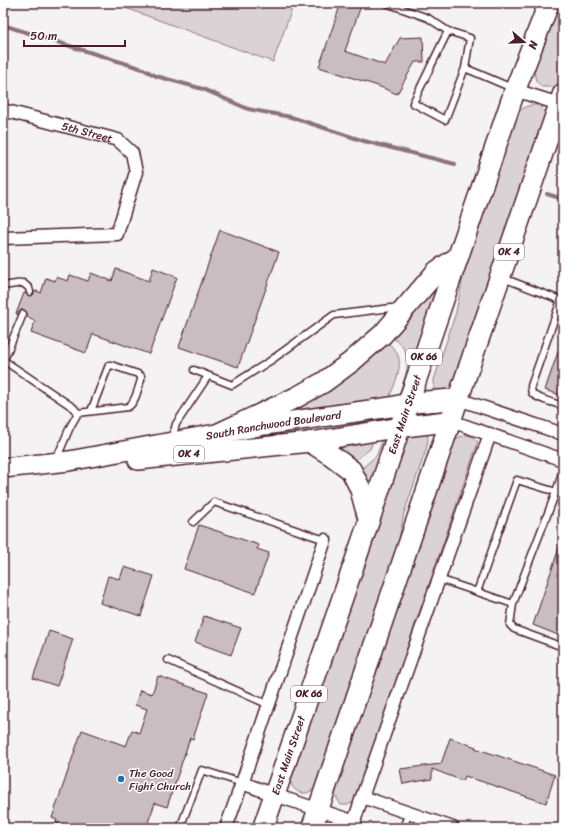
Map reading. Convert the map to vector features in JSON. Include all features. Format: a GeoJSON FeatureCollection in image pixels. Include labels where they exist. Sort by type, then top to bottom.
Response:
{"type":"FeatureCollection","features":[{"type":"Feature","properties":{"kind":"highway","name":"East Main Street"},"geometry":{"type":"LineString","coordinates":[[263,828],[515,90],[549,3]]}},
{"type":"Feature","properties":{"kind":"highway","name":"OK 4"},"geometry":{"type":"LineString","coordinates":[[400,427],[451,421],[562,101]]}},
{"type":"Feature","properties":{"kind":"highway","name":"OK 4"},"geometry":{"type":"LineString","coordinates":[[220,433],[297,397],[324,382],[351,362],[383,334],[437,271],[458,257]]}},
{"type":"Feature","properties":{"kind":"highway"},"geometry":{"type":"LineString","coordinates":[[408,403],[458,399]]}},
{"type":"Feature","properties":{"kind":"highway"},"geometry":{"type":"LineString","coordinates":[[312,828],[451,421]]}},
{"type":"Feature","properties":{"kind":"highway"},"geometry":{"type":"LineString","coordinates":[[310,442],[331,455],[350,470],[360,488],[369,521]]}},
{"type":"Feature","properties":{"kind":"main road","name":"South Ranchwood Boulevard"},"geometry":{"type":"LineString","coordinates":[[62,462],[265,425],[408,403]]}},
{"type":"Feature","properties":{"kind":"main road","name":"South Ranchwood Boulevard"},"geometry":{"type":"LineString","coordinates":[[3,468],[62,462],[138,460],[310,442],[400,427]]}},
{"type":"Feature","properties":{"kind":"street"},"geometry":{"type":"LineString","coordinates":[[515,90],[562,101]]}},
{"type":"Feature","properties":{"kind":"street","name":"5th Street"},"geometry":{"type":"LineString","coordinates":[[3,110],[118,140],[132,152],[136,172],[117,234],[3,238]]}},
{"type":"Feature","properties":{"kind":"street"},"geometry":{"type":"LineString","coordinates":[[458,399],[563,434]]}},
{"type":"Feature","properties":{"kind":"street"},"geometry":{"type":"LineString","coordinates":[[451,421],[563,460]]}},
{"type":"Feature","properties":{"kind":"street"},"geometry":{"type":"LineString","coordinates":[[242,784],[319,810],[354,825],[362,797],[490,434]]}},
{"type":"Feature","properties":{"kind":"street"},"geometry":{"type":"LineString","coordinates":[[226,828],[325,540]]}},
{"type":"Feature","properties":{"kind":"street"},"geometry":{"type":"LineString","coordinates":[[362,797],[453,828]]}},
{"type":"Feature","properties":{"kind":"lane"},"geometry":{"type":"LineString","coordinates":[[386,3],[428,18],[448,31],[470,38],[465,68],[445,120],[413,103],[448,31]]}},
{"type":"Feature","properties":{"kind":"lane"},"geometry":{"type":"LineString","coordinates":[[465,68],[515,90]]}},
{"type":"Feature","properties":{"kind":"lane"},"geometry":{"type":"LineString","coordinates":[[500,277],[562,301],[531,386],[531,390],[535,396],[563,406]]}},
{"type":"Feature","properties":{"kind":"lane"},"geometry":{"type":"LineString","coordinates":[[3,286],[23,283],[29,288],[30,292]]}},
{"type":"Feature","properties":{"kind":"lane"},"geometry":{"type":"LineString","coordinates":[[194,370],[232,385],[270,361],[334,315],[391,308],[404,310]]}},
{"type":"Feature","properties":{"kind":"lane"},"geometry":{"type":"LineString","coordinates":[[23,314],[3,360],[74,408],[78,413]]}},
{"type":"Feature","properties":{"kind":"lane"},"geometry":{"type":"LineString","coordinates":[[78,413],[128,407],[132,405],[141,376],[109,365],[91,411]]}},
{"type":"Feature","properties":{"kind":"lane"},"geometry":{"type":"LineString","coordinates":[[171,442],[176,424],[208,376]]}},
{"type":"Feature","properties":{"kind":"lane"},"geometry":{"type":"LineString","coordinates":[[62,462],[70,427],[78,413]]}},
{"type":"Feature","properties":{"kind":"lane"},"geometry":{"type":"LineString","coordinates":[[563,470],[513,604],[510,625],[514,629],[563,647]]}},
{"type":"Feature","properties":{"kind":"lane"},"geometry":{"type":"LineString","coordinates":[[478,592],[517,480],[563,494]]}},
{"type":"Feature","properties":{"kind":"lane"},"geometry":{"type":"LineString","coordinates":[[193,522],[214,502],[325,540]]}},
{"type":"Feature","properties":{"kind":"lane"},"geometry":{"type":"LineString","coordinates":[[439,579],[513,604]]}},
{"type":"Feature","properties":{"kind":"lane"},"geometry":{"type":"LineString","coordinates":[[168,660],[269,705]]}},
{"type":"Feature","properties":{"kind":"lane"},"geometry":{"type":"LineString","coordinates":[[180,828],[202,770],[242,784]]}},
{"type":"Feature","properties":{"kind":"lane"},"geometry":{"type":"LineString","coordinates":[[403,828],[409,813]]}},
{"type":"Feature","properties":{"kind":"shaded area"},"geometry":{"type":"Polygon","coordinates":[[[112,3],[294,3],[273,62],[112,3]]]}},
{"type":"Feature","properties":{"kind":"shaded area"},"geometry":{"type":"Polygon","coordinates":[[[558,3],[563,3],[563,76],[561,82],[553,87],[542,87],[536,81],[533,68],[558,3]]]}},
{"type":"Feature","properties":{"kind":"shaded area"},"geometry":{"type":"Polygon","coordinates":[[[531,105],[539,105],[548,117],[457,384],[449,391],[434,393],[434,380],[456,312],[465,267],[518,112],[531,105]]]}},
{"type":"Feature","properties":{"kind":"shaded area"},"geometry":{"type":"Polygon","coordinates":[[[444,276],[402,397],[397,399],[406,372],[407,359],[402,346],[390,336],[444,276]]]}},
{"type":"Feature","properties":{"kind":"shaded area"},"geometry":{"type":"Polygon","coordinates":[[[386,341],[395,350],[399,362],[398,376],[388,401],[265,420],[386,341]]]}},
{"type":"Feature","properties":{"kind":"shaded area"},"geometry":{"type":"Polygon","coordinates":[[[427,429],[428,440],[426,450],[404,513],[395,561],[319,783],[310,792],[301,793],[292,785],[292,774],[408,435],[427,429]]]}},
{"type":"Feature","properties":{"kind":"shaded area"},"geometry":{"type":"Polygon","coordinates":[[[384,435],[387,441],[373,485],[367,485],[360,470],[377,455],[384,435]]]}},
{"type":"Feature","properties":{"kind":"shaded area"},"geometry":{"type":"Polygon","coordinates":[[[466,435],[472,436],[478,442],[354,802],[347,805],[341,805],[332,790],[452,442],[459,437],[466,435]]]}},
{"type":"Feature","properties":{"kind":"shaded area"},"geometry":{"type":"Polygon","coordinates":[[[374,438],[370,449],[353,462],[335,447],[374,438]]]}},
{"type":"Feature","properties":{"kind":"building"},"geometry":{"type":"Polygon","coordinates":[[[341,3],[362,3],[345,51],[385,65],[400,38],[423,37],[424,62],[415,62],[397,94],[378,86],[319,67],[341,3]]]}},
{"type":"Feature","properties":{"kind":"building"},"geometry":{"type":"Polygon","coordinates":[[[220,230],[279,252],[238,367],[179,347],[220,230]]]}},
{"type":"Feature","properties":{"kind":"building"},"geometry":{"type":"Polygon","coordinates":[[[153,268],[177,277],[149,354],[93,334],[86,353],[31,333],[35,321],[27,316],[27,313],[24,310],[21,310],[18,314],[16,314],[24,293],[31,296],[37,291],[41,293],[46,278],[55,281],[56,277],[68,281],[70,275],[88,281],[91,273],[112,281],[116,269],[149,281],[153,268]]]}},
{"type":"Feature","properties":{"kind":"building"},"geometry":{"type":"Polygon","coordinates":[[[561,343],[563,343],[563,396],[545,390],[561,343]]]}},
{"type":"Feature","properties":{"kind":"building"},"geometry":{"type":"Polygon","coordinates":[[[199,525],[259,545],[257,549],[269,553],[255,593],[184,569],[199,525]]]}},
{"type":"Feature","properties":{"kind":"building"},"geometry":{"type":"Polygon","coordinates":[[[561,542],[563,542],[563,637],[533,625],[561,542]]]}},
{"type":"Feature","properties":{"kind":"building"},"geometry":{"type":"Polygon","coordinates":[[[124,567],[154,576],[141,616],[100,603],[108,576],[120,579],[124,567]]]}},
{"type":"Feature","properties":{"kind":"building"},"geometry":{"type":"Polygon","coordinates":[[[204,616],[241,628],[231,655],[195,642],[204,616]]]}},
{"type":"Feature","properties":{"kind":"building"},"geometry":{"type":"Polygon","coordinates":[[[49,631],[73,639],[57,686],[33,678],[49,631]]]}},
{"type":"Feature","properties":{"kind":"building","name":"The Good Fight Church"},"geometry":{"type":"Polygon","coordinates":[[[158,676],[208,693],[193,739],[190,738],[167,807],[155,803],[146,828],[71,828],[56,823],[57,820],[52,818],[82,730],[126,746],[132,730],[139,733],[147,709],[135,705],[140,690],[152,694],[158,676]]]}},
{"type":"Feature","properties":{"kind":"building"},"geometry":{"type":"Polygon","coordinates":[[[450,738],[555,775],[546,803],[465,776],[463,781],[432,769],[432,779],[403,784],[400,769],[441,764],[450,738]]]}},
{"type":"Feature","properties":{"kind":"waterway"},"geometry":{"type":"LineString","coordinates":[[3,25],[143,69],[156,76],[203,89],[248,109],[291,117],[364,141],[455,164]]}},
{"type":"Feature","properties":{"kind":"waterway"},"geometry":{"type":"LineString","coordinates":[[547,194],[563,199]]}},
{"type":"Feature","properties":{"kind":"place","name":"The Good Fight Church"},"geometry":{"type":"Point","coordinates":[121,779]}}]}
